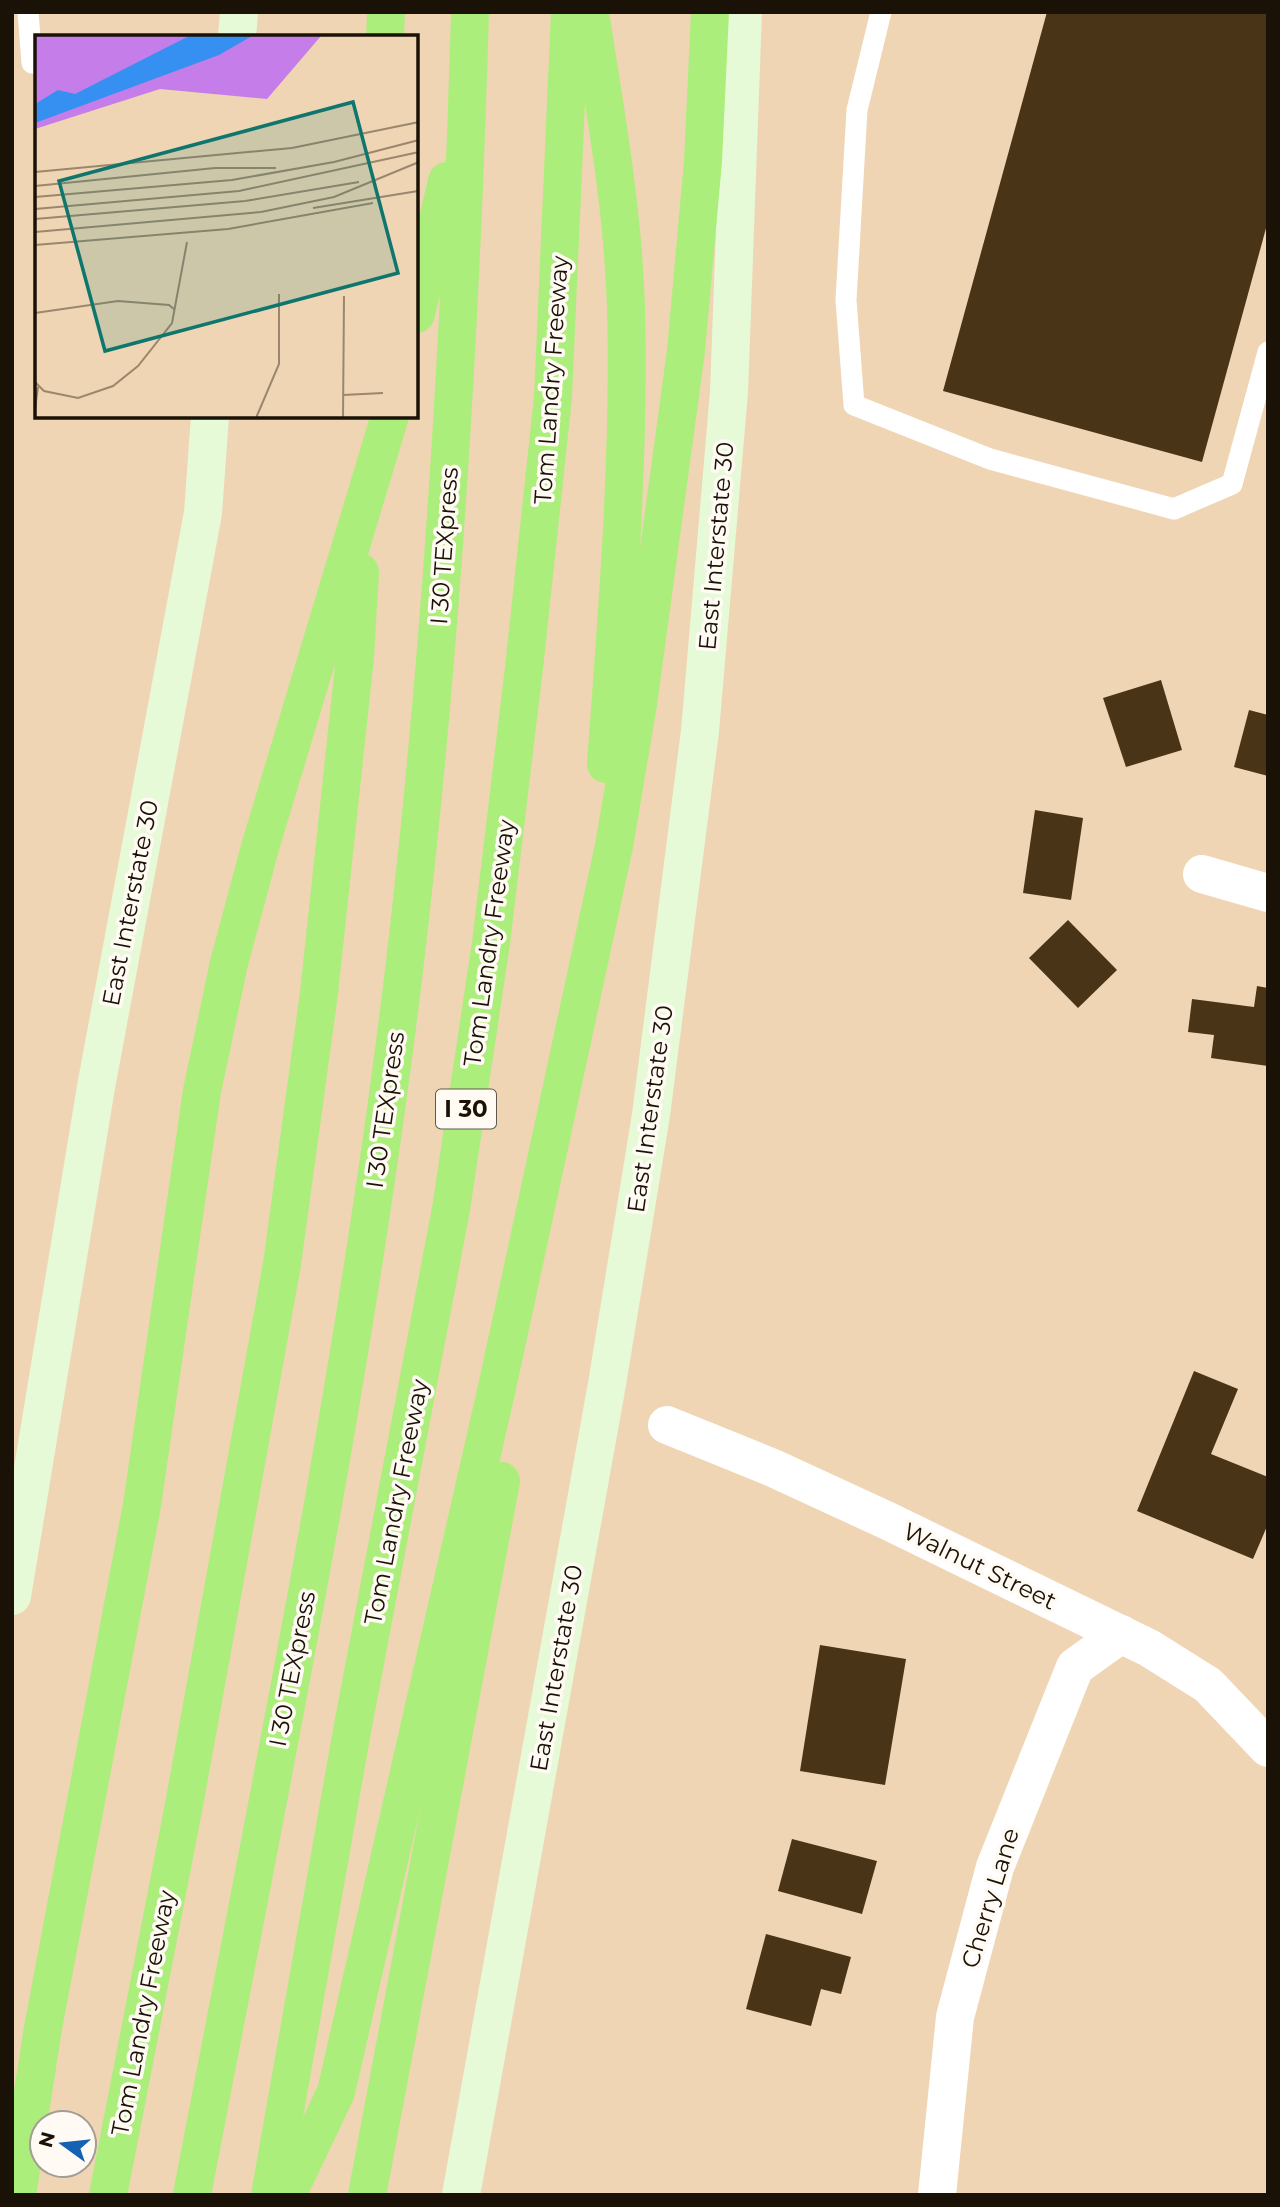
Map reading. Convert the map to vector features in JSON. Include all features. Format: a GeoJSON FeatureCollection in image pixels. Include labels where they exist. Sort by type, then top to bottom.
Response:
{"type":"FeatureCollection","features":[{"type":"Feature","properties":{"kind":"highway"},"geometry":{"type":"LineString","coordinates":[[385,35],[386,12]]}},
{"type":"Feature","properties":{"kind":"highway"},"geometry":{"type":"LineString","coordinates":[[418,305],[449,173],[466,68],[471,12]]}},
{"type":"Feature","properties":{"kind":"highway","name":"I 30 TEXpress"},"geometry":{"type":"LineString","coordinates":[[192,2195],[325,1496],[368,1231],[405,963],[432,691],[454,417],[471,12]]}},
{"type":"Feature","properties":{"kind":"highway","name":"Tom Landry Freeway"},"geometry":{"type":"LineString","coordinates":[[270,2195],[352,1731],[451,1209],[491,943],[553,397],[567,128],[570,12]]}},
{"type":"Feature","properties":{"kind":"highway"},"geometry":{"type":"LineString","coordinates":[[367,2195],[549,1227],[577,1036],[599,849],[621,567],[627,406],[626,305],[617,184],[590,12]]}},
{"type":"Feature","properties":{"kind":"highway"},"geometry":{"type":"LineString","coordinates":[[287,2195],[336,2092],[496,1392],[614,846],[639,704],[686,351],[704,161],[710,12]]}},
{"type":"Feature","properties":{"kind":"highway","name":"Tom Landry Freeway"},"geometry":{"type":"LineString","coordinates":[[108,2195],[184,1805],[282,1264],[319,993],[355,657],[369,418]]}},
{"type":"Feature","properties":{"kind":"highway"},"geometry":{"type":"LineString","coordinates":[[17,2195],[43,2028],[142,1505],[202,1091],[229,963],[261,844],[389,418]]}},
{"type":"Feature","properties":{"kind":"main road"},"geometry":{"type":"LineString","coordinates":[[237,35],[239,12]]}},
{"type":"Feature","properties":{"kind":"main road","name":"East Interstate 30"},"geometry":{"type":"LineString","coordinates":[[461,2195],[607,1384],[651,1115],[700,731],[728,405],[743,12]]}},
{"type":"Feature","properties":{"kind":"main road","name":"East Interstate 30"},"geometry":{"type":"LineString","coordinates":[[12,1597],[96,1087],[203,513],[210,418]]}},
{"type":"Feature","properties":{"kind":"street"},"geometry":{"type":"LineString","coordinates":[[1202,874],[1268,893]]}},
{"type":"Feature","properties":{"kind":"street","name":"Walnut Street"},"geometry":{"type":"LineString","coordinates":[[667,1425],[773,1468],[1149,1648],[1208,1685],[1268,1748]]}},
{"type":"Feature","properties":{"kind":"street","name":"Cherry Lane"},"geometry":{"type":"LineString","coordinates":[[937,2195],[955,2017],[995,1867],[1075,1667],[1121,1634]]}},
{"type":"Feature","properties":{"kind":"lane"},"geometry":{"type":"LineString","coordinates":[[27,63],[29,12]]}},
{"type":"Feature","properties":{"kind":"lane"},"geometry":{"type":"LineString","coordinates":[[881,12],[857,110],[846,300],[854,405],[990,459],[1174,509],[1232,484],[1268,352]]}},
{"type":"Feature","properties":{"kind":"building"},"geometry":{"type":"Polygon","coordinates":[[[1047,12],[1268,12],[1268,221],[1202,462],[943,391],[1047,12]]]}},
{"type":"Feature","properties":{"kind":"building"},"geometry":{"type":"Polygon","coordinates":[[[1161,680],[1182,750],[1126,767],[1103,698],[1161,680]]]}},
{"type":"Feature","properties":{"kind":"building"},"geometry":{"type":"Polygon","coordinates":[[[1249,710],[1268,715],[1268,776],[1234,767],[1249,710]]]}},
{"type":"Feature","properties":{"kind":"building"},"geometry":{"type":"Polygon","coordinates":[[[1035,810],[1083,818],[1071,900],[1023,893],[1035,810]]]}},
{"type":"Feature","properties":{"kind":"building"},"geometry":{"type":"Polygon","coordinates":[[[1068,920],[1117,970],[1078,1008],[1029,958],[1068,920]]]}},
{"type":"Feature","properties":{"kind":"building"},"geometry":{"type":"Polygon","coordinates":[[[1257,986],[1268,988],[1268,1066],[1211,1058],[1214,1035],[1188,1032],[1192,999],[1254,1007],[1257,986]]]}},
{"type":"Feature","properties":{"kind":"building"},"geometry":{"type":"Polygon","coordinates":[[[1194,1371],[1238,1389],[1211,1454],[1268,1477],[1268,1524],[1253,1559],[1137,1511],[1194,1371]]]}},
{"type":"Feature","properties":{"kind":"building"},"geometry":{"type":"Polygon","coordinates":[[[820,1645],[906,1659],[885,1785],[800,1771],[820,1645]]]}},
{"type":"Feature","properties":{"kind":"building"},"geometry":{"type":"Polygon","coordinates":[[[792,1839],[877,1861],[862,1914],[778,1891],[792,1839]]]}},
{"type":"Feature","properties":{"kind":"building"},"geometry":{"type":"Polygon","coordinates":[[[766,1934],[851,1957],[841,1994],[821,1989],[811,2026],[746,2009],[766,1934]]]}}]}
